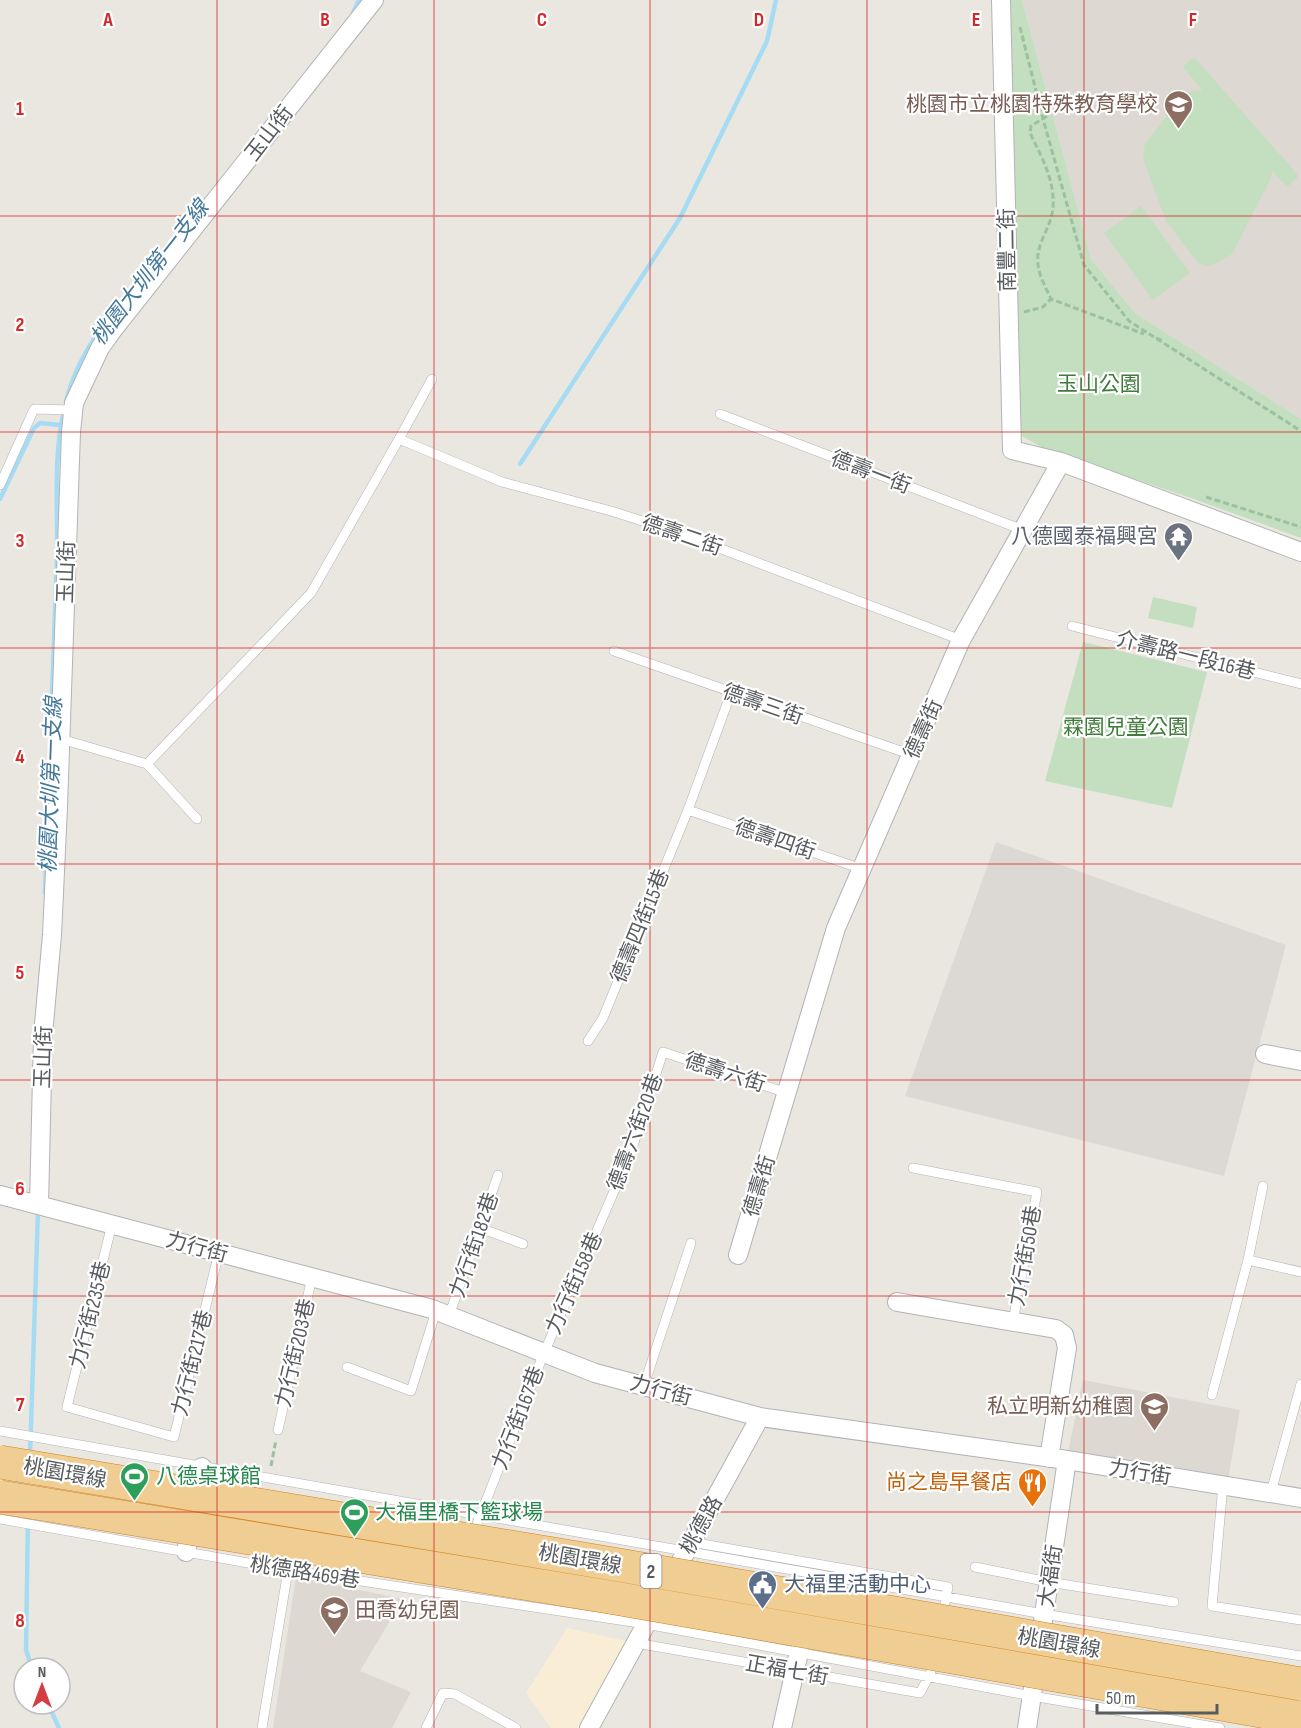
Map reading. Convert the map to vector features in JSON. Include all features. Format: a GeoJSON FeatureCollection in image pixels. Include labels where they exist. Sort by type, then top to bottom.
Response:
{"type":"FeatureCollection","features":[{"type":"Feature","properties":{"kind":"highway","name":"桃園環線"},"geometry":{"type":"LineString","coordinates":[[0,1462],[619,1565],[1301,1684]]}},
{"type":"Feature","properties":{"kind":"highway","name":"桃園環線"},"geometry":{"type":"LineString","coordinates":[[0,1497],[609,1597],[1301,1718]]}},
{"type":"Feature","properties":{"kind":"street","name":"玉山街"},"geometry":{"type":"LineString","coordinates":[[39,1204],[43,1035],[52,935],[61,739],[70,432],[74,403],[106,340],[374,0]]}},
{"type":"Feature","properties":{"kind":"street","name":"南豐二街"},"geometry":{"type":"LineString","coordinates":[[1001,0],[1012,450],[1061,462]]}},
{"type":"Feature","properties":{"kind":"street","name":"德壽街"},"geometry":{"type":"LineString","coordinates":[[738,1255],[836,928],[962,640],[1061,462]]}},
{"type":"Feature","properties":{"kind":"street"},"geometry":{"type":"LineString","coordinates":[[1061,462],[1301,552]]}},
{"type":"Feature","properties":{"kind":"street"},"geometry":{"type":"LineString","coordinates":[[1265,1054],[1301,1061]]}},
{"type":"Feature","properties":{"kind":"street"},"geometry":{"type":"LineString","coordinates":[[0,1195],[39,1204]]}},
{"type":"Feature","properties":{"kind":"street","name":"力行街"},"geometry":{"type":"LineString","coordinates":[[39,1204],[443,1313],[595,1373],[760,1417],[1058,1459],[1301,1498]]}},
{"type":"Feature","properties":{"kind":"street"},"geometry":{"type":"LineString","coordinates":[[897,1302],[1013,1322]]}},
{"type":"Feature","properties":{"kind":"street","name":"力行街50巷"},"geometry":{"type":"LineString","coordinates":[[1013,1322],[1056,1329],[1064,1335],[1067,1348],[1058,1459]]}},
{"type":"Feature","properties":{"kind":"street","name":"桃德路"},"geometry":{"type":"LineString","coordinates":[[589,1728],[760,1417]]}},
{"type":"Feature","properties":{"kind":"street","name":"大福街"},"geometry":{"type":"LineString","coordinates":[[1027,1728],[1049,1582],[1058,1459]]}},
{"type":"Feature","properties":{"kind":"street"},"geometry":{"type":"LineString","coordinates":[[186,1552],[202,1467]]}},
{"type":"Feature","properties":{"kind":"street"},"geometry":{"type":"LineString","coordinates":[[782,1728],[799,1652]]}},
{"type":"Feature","properties":{"kind":"lane"},"geometry":{"type":"LineString","coordinates":[[147,764],[311,593],[432,379]]}},
{"type":"Feature","properties":{"kind":"lane"},"geometry":{"type":"LineString","coordinates":[[0,485],[34,409],[74,410]]}},
{"type":"Feature","properties":{"kind":"lane","name":"德壽一街"},"geometry":{"type":"LineString","coordinates":[[720,414],[1023,530]]}},
{"type":"Feature","properties":{"kind":"lane","name":"德壽二街"},"geometry":{"type":"LineString","coordinates":[[399,439],[502,482],[611,511],[677,532],[962,640]]}},
{"type":"Feature","properties":{"kind":"lane","name":"介壽路一段16巷"},"geometry":{"type":"LineString","coordinates":[[1072,626],[1301,684]]}},
{"type":"Feature","properties":{"kind":"lane","name":"德壽三街"},"geometry":{"type":"LineString","coordinates":[[614,651],[912,755]]}},
{"type":"Feature","properties":{"kind":"lane","name":"德壽四街15巷"},"geometry":{"type":"LineString","coordinates":[[588,1041],[603,1018],[688,810],[731,693]]}},
{"type":"Feature","properties":{"kind":"lane"},"geometry":{"type":"LineString","coordinates":[[61,739],[147,764],[197,819]]}},
{"type":"Feature","properties":{"kind":"lane","name":"德壽四街"},"geometry":{"type":"LineString","coordinates":[[688,810],[862,869]]}},
{"type":"Feature","properties":{"kind":"lane","name":"德壽六街"},"geometry":{"type":"LineString","coordinates":[[663,1052],[787,1093]]}},
{"type":"Feature","properties":{"kind":"lane","name":"德壽六街20巷"},"geometry":{"type":"LineString","coordinates":[[605,1212],[632,1152],[663,1052]]}},
{"type":"Feature","properties":{"kind":"lane","name":"力行街50巷"},"geometry":{"type":"LineString","coordinates":[[913,1168],[1037,1192],[1013,1322]]}},
{"type":"Feature","properties":{"kind":"lane","name":"力行街182巷"},"geometry":{"type":"LineString","coordinates":[[347,1367],[411,1391],[480,1228],[498,1175]]}},
{"type":"Feature","properties":{"kind":"lane"},"geometry":{"type":"LineString","coordinates":[[1212,1395],[1248,1260],[1263,1186]]}},
{"type":"Feature","properties":{"kind":"lane","name":"力行街158巷"},"geometry":{"type":"LineString","coordinates":[[544,1353],[605,1212]]}},
{"type":"Feature","properties":{"kind":"lane","name":"力行街235巷"},"geometry":{"type":"LineString","coordinates":[[67,1407],[112,1224]]}},
{"type":"Feature","properties":{"kind":"lane"},"geometry":{"type":"LineString","coordinates":[[480,1228],[523,1244]]}},
{"type":"Feature","properties":{"kind":"lane"},"geometry":{"type":"LineString","coordinates":[[644,1385],[691,1243]]}},
{"type":"Feature","properties":{"kind":"lane","name":"力行街217巷"},"geometry":{"type":"LineString","coordinates":[[67,1407],[174,1437],[219,1252]]}},
{"type":"Feature","properties":{"kind":"lane"},"geometry":{"type":"LineString","coordinates":[[1248,1260],[1301,1272]]}},
{"type":"Feature","properties":{"kind":"lane","name":"力行街203巷"},"geometry":{"type":"LineString","coordinates":[[278,1430],[312,1277]]}},
{"type":"Feature","properties":{"kind":"lane","name":"力行街167巷"},"geometry":{"type":"LineString","coordinates":[[468,1545],[544,1353]]}},
{"type":"Feature","properties":{"kind":"lane"},"geometry":{"type":"LineString","coordinates":[[1271,1492],[1301,1384]]}},
{"type":"Feature","properties":{"kind":"lane"},"geometry":{"type":"LineString","coordinates":[[0,1431],[479,1516],[948,1587],[940,1631]]}},
{"type":"Feature","properties":{"kind":"lane"},"geometry":{"type":"LineString","coordinates":[[1223,1485],[1212,1606],[1301,1620]]}},
{"type":"Feature","properties":{"kind":"lane","name":"桃德路469巷"},"geometry":{"type":"LineString","coordinates":[[0,1519],[288,1570],[646,1624],[1032,1696],[1220,1728]]}},
{"type":"Feature","properties":{"kind":"lane"},"geometry":{"type":"LineString","coordinates":[[450,1594],[461,1565]]}},
{"type":"Feature","properties":{"kind":"lane"},"geometry":{"type":"LineString","coordinates":[[975,1567],[1049,1582],[1174,1602]]}},
{"type":"Feature","properties":{"kind":"lane"},"geometry":{"type":"LineString","coordinates":[[262,1728],[288,1570]]}},
{"type":"Feature","properties":{"kind":"lane"},"geometry":{"type":"LineString","coordinates":[[947,1597],[1301,1656]]}},
{"type":"Feature","properties":{"kind":"lane","name":"正福七街"},"geometry":{"type":"LineString","coordinates":[[636,1643],[920,1693],[930,1677]]}},
{"type":"Feature","properties":{"kind":"lane"},"geometry":{"type":"LineString","coordinates":[[930,1677],[937,1643]]}},
{"type":"Feature","properties":{"kind":"lane"},"geometry":{"type":"LineString","coordinates":[[426,1728],[443,1693],[455,1694],[516,1728]]}},
{"type":"Feature","properties":{"kind":"path"},"geometry":{"type":"LineString","coordinates":[[1018,44],[1018,20],[1083,265],[1129,321],[1149,336],[1301,431]]}},
{"type":"Feature","properties":{"kind":"path"},"geometry":{"type":"LineString","coordinates":[[1047,116],[1031,126],[1030,133],[1048,173],[1052,191],[1053,208],[1049,228],[1038,254],[1040,272],[1051,299],[1164,341]]}},
{"type":"Feature","properties":{"kind":"path"},"geometry":{"type":"LineString","coordinates":[[1022,313],[1043,307],[1051,299]]}},
{"type":"Feature","properties":{"kind":"path"},"geometry":{"type":"LineString","coordinates":[[1202,495],[1301,526]]}},
{"type":"Feature","properties":{"kind":"path"},"geometry":{"type":"LineString","coordinates":[[268,1478],[278,1430]]}},
{"type":"Feature","properties":{"kind":"shaded area","name":"桃園市立桃園特殊教育學校"},"geometry":{"type":"Polygon","coordinates":[[[1022,0],[1301,0],[1301,419],[1135,313],[1091,259],[1022,0]]]}},
{"type":"Feature","properties":{"kind":"shaded area"},"geometry":{"type":"Polygon","coordinates":[[[996,842],[1286,945],[1224,1176],[905,1096],[996,842]]]}},
{"type":"Feature","properties":{"kind":"shaded area","name":"私立明新幼稚園"},"geometry":{"type":"Polygon","coordinates":[[[1083,1380],[1240,1410],[1228,1480],[1068,1452],[1083,1380]]]}},
{"type":"Feature","properties":{"kind":"shaded area","name":"田喬幼兒園"},"geometry":{"type":"Polygon","coordinates":[[[296,1577],[403,1599],[360,1671],[411,1692],[392,1728],[273,1728],[296,1577]]]}},
{"type":"Feature","properties":{"kind":"shaded area"},"geometry":{"type":"Polygon","coordinates":[[[567,1628],[636,1643],[580,1728],[551,1728],[526,1693],[567,1628]]]}},
{"type":"Feature","properties":{"kind":"green space","name":"玉山公園"},"geometry":{"type":"Polygon","coordinates":[[[1008,0],[1022,0],[1091,259],[1135,313],[1301,419],[1301,538],[1043,448],[1020,435],[1008,0]]]}},
{"type":"Feature","properties":{"kind":"green space"},"geometry":{"type":"Polygon","coordinates":[[[1194,57],[1299,176],[1287,187],[1272,171],[1271,178],[1232,254],[1215,264],[1206,266],[1198,263],[1166,221],[1143,159],[1145,144],[1183,95],[1202,90],[1183,67],[1194,57]]]}},
{"type":"Feature","properties":{"kind":"green space"},"geometry":{"type":"Polygon","coordinates":[[[1141,206],[1190,273],[1153,300],[1104,233],[1141,206]]]}},
{"type":"Feature","properties":{"kind":"green space"},"geometry":{"type":"Polygon","coordinates":[[[1153,597],[1197,607],[1193,628],[1148,618],[1153,597]]]}},
{"type":"Feature","properties":{"kind":"green space","name":"霖園兒童公園"},"geometry":{"type":"Polygon","coordinates":[[[1083,642],[1207,672],[1172,808],[1045,781],[1083,642]]]}},
{"type":"Feature","properties":{"kind":"waterway","name":"桃園大圳第一支線"},"geometry":{"type":"LineString","coordinates":[[353,13],[359,0]]}},
{"type":"Feature","properties":{"kind":"waterway"},"geometry":{"type":"LineString","coordinates":[[520,464],[680,218],[767,41],[776,0]]}},
{"type":"Feature","properties":{"kind":"waterway","name":"桃園大圳第一支線"},"geometry":{"type":"LineString","coordinates":[[66,402],[80,362],[91,344],[115,310],[156,261]]}},
{"type":"Feature","properties":{"kind":"waterway","name":"桃園大圳第一支線"},"geometry":{"type":"LineString","coordinates":[[45,893],[57,555],[57,464],[64,410]]}},
{"type":"Feature","properties":{"kind":"waterway"},"geometry":{"type":"LineString","coordinates":[[0,499],[34,428],[40,423],[60,425]]}},
{"type":"Feature","properties":{"kind":"waterway","name":"桃園大圳第一支線"},"geometry":{"type":"LineString","coordinates":[[30,1456],[38,1210]]}},
{"type":"Feature","properties":{"kind":"waterway","name":"桃園大圳第一支線"},"geometry":{"type":"LineString","coordinates":[[28,1513],[26,1650],[28,1656]]}},
{"type":"Feature","properties":{"kind":"waterway","name":"桃園大圳第一支線"},"geometry":{"type":"LineString","coordinates":[[54,1716],[59,1728]]}},
{"type":"Feature","properties":{"kind":"place","name":"桃園市立桃園特殊教育學校"},"geometry":{"type":"Point","coordinates":[1179,130]}},
{"type":"Feature","properties":{"kind":"place","name":"八德國泰福興宮"},"geometry":{"type":"Point","coordinates":[1179,562]}},
{"type":"Feature","properties":{"kind":"place","name":"私立明新幼稚園"},"geometry":{"type":"Point","coordinates":[1155,1432]}},
{"type":"Feature","properties":{"kind":"place","name":"八德桌球館"},"geometry":{"type":"Point","coordinates":[135,1502]}},
{"type":"Feature","properties":{"kind":"place","name":"尚之島早餐店"},"geometry":{"type":"Point","coordinates":[1033,1508]}},
{"type":"Feature","properties":{"kind":"place","name":"大福里橋下籃球場"},"geometry":{"type":"Point","coordinates":[354,1538]}},
{"type":"Feature","properties":{"kind":"place","name":"大福里活動中心"},"geometry":{"type":"Point","coordinates":[763,1610]}},
{"type":"Feature","properties":{"kind":"place","name":"田喬幼兒園"},"geometry":{"type":"Point","coordinates":[334,1636]}}]}
